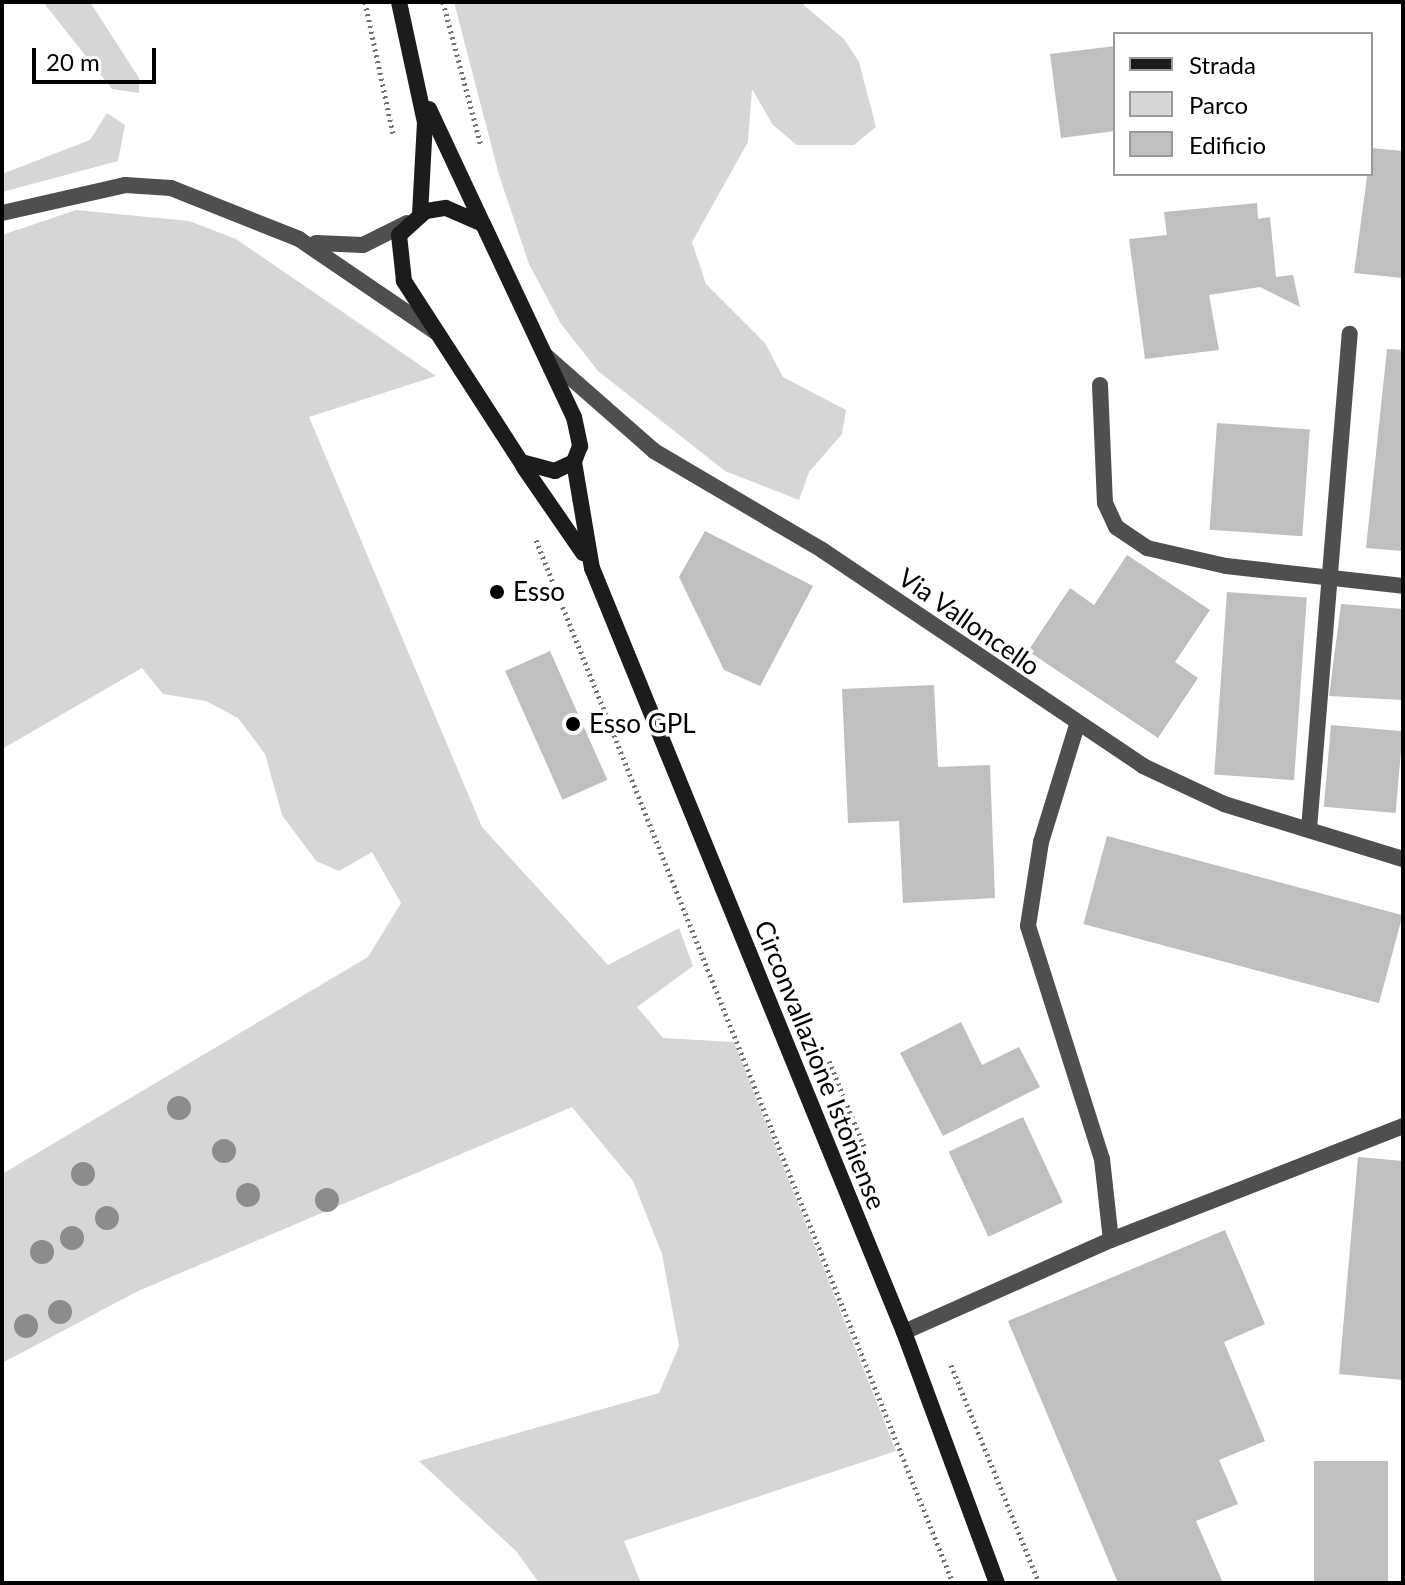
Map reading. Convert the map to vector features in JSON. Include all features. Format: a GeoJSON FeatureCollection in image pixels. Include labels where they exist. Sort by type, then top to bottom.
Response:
{"type":"FeatureCollection","features":[{"type":"Feature","properties":{"kind":"main road","name":"Circonvallazione Istoniense"},"geometry":{"type":"LineString","coordinates":[[399,2],[421,93],[426,152],[415,218],[396,255],[436,332],[592,568],[904,1332],[997,1583]]}},
{"type":"Feature","properties":{"kind":"main road","name":"Circonvallazione Istoniense"},"geometry":{"type":"LineString","coordinates":[[421,93],[574,417],[574,462],[592,568]]}},
{"type":"Feature","properties":{"kind":"main road"},"geometry":{"type":"LineString","coordinates":[[415,218],[446,208],[483,224]]}},
{"type":"Feature","properties":{"kind":"main road"},"geometry":{"type":"LineString","coordinates":[[521,462],[536,471],[574,462]]}},
{"type":"Feature","properties":{"kind":"street"},"geometry":{"type":"LineString","coordinates":[[2,213],[111,187],[171,188],[299,239],[337,248],[363,245],[415,218]]}},
{"type":"Feature","properties":{"kind":"street"},"geometry":{"type":"LineString","coordinates":[[299,239],[436,332]]}},
{"type":"Feature","properties":{"kind":"street"},"geometry":{"type":"LineString","coordinates":[[1309,829],[1350,334]]}},
{"type":"Feature","properties":{"kind":"street","name":"Via Valloncello"},"geometry":{"type":"LineString","coordinates":[[545,355],[654,451],[822,550],[1077,725],[1179,785],[1403,859]]}},
{"type":"Feature","properties":{"kind":"street"},"geometry":{"type":"LineString","coordinates":[[1100,385],[1105,503],[1116,527],[1147,548],[1183,559],[1403,586]]}},
{"type":"Feature","properties":{"kind":"street"},"geometry":{"type":"LineString","coordinates":[[1077,725],[1041,842],[1028,926],[1102,1159],[1111,1240]]}},
{"type":"Feature","properties":{"kind":"street"},"geometry":{"type":"LineString","coordinates":[[904,1332],[1111,1240],[1403,1126]]}},
{"type":"Feature","properties":{"kind":"path"},"geometry":{"type":"LineString","coordinates":[[365,2],[396,152]]}},
{"type":"Feature","properties":{"kind":"path"},"geometry":{"type":"LineString","coordinates":[[443,2],[485,160]]}},
{"type":"Feature","properties":{"kind":"path"},"geometry":{"type":"LineString","coordinates":[[530,526],[953,1583]]}},
{"type":"Feature","properties":{"kind":"path"},"geometry":{"type":"LineString","coordinates":[[824,1050],[871,1164]]}},
{"type":"Feature","properties":{"kind":"path"},"geometry":{"type":"LineString","coordinates":[[933,1319],[1039,1583]]}},
{"type":"Feature","properties":{"kind":"green space"},"geometry":{"type":"Polygon","coordinates":[[[43,2],[90,2],[139,78],[139,93],[112,89],[43,2]]]}},
{"type":"Feature","properties":{"kind":"green space"},"geometry":{"type":"Polygon","coordinates":[[[454,2],[800,2],[844,39],[859,62],[876,127],[854,145],[797,145],[773,125],[752,89],[748,142],[692,242],[706,284],[765,343],[783,377],[846,410],[842,434],[809,472],[799,500],[725,471],[598,371],[561,324],[529,264],[499,175],[454,2]]]}},
{"type":"Feature","properties":{"kind":"green space"},"geometry":{"type":"Polygon","coordinates":[[[107,113],[125,125],[118,161],[2,192],[2,174],[90,140],[107,113]]]}},
{"type":"Feature","properties":{"kind":"green space"},"geometry":{"type":"Polygon","coordinates":[[[76,210],[189,221],[236,239],[436,376],[309,417],[482,827],[608,965],[679,928],[693,966],[637,1007],[663,1038],[734,1042],[896,1451],[624,1541],[641,1583],[539,1583],[517,1552],[419,1461],[659,1393],[679,1346],[662,1254],[633,1181],[572,1107],[138,1291],[2,1363],[2,1174],[368,957],[401,903],[372,852],[339,871],[316,861],[282,815],[265,754],[238,718],[206,701],[163,694],[142,668],[2,749],[2,235],[76,210]]]}},
{"type":"Feature","properties":{"kind":"building"},"geometry":{"type":"Polygon","coordinates":[[[1113,46],[1113,131],[1061,138],[1050,54],[1113,46]]]}},
{"type":"Feature","properties":{"kind":"building"},"geometry":{"type":"Polygon","coordinates":[[[1373,148],[1403,151],[1403,278],[1354,273],[1367,176],[1373,176],[1373,148]]]}},
{"type":"Feature","properties":{"kind":"building"},"geometry":{"type":"Polygon","coordinates":[[[1257,203],[1258,219],[1270,217],[1276,277],[1293,275],[1300,307],[1260,287],[1209,295],[1219,350],[1145,359],[1129,239],[1167,235],[1164,212],[1257,203]]]}},
{"type":"Feature","properties":{"kind":"building"},"geometry":{"type":"Polygon","coordinates":[[[1387,349],[1403,350],[1403,551],[1366,548],[1387,349]]]}},
{"type":"Feature","properties":{"kind":"building"},"geometry":{"type":"Polygon","coordinates":[[[1217,423],[1310,429],[1302,536],[1210,530],[1217,423]]]}},
{"type":"Feature","properties":{"kind":"building"},"geometry":{"type":"Polygon","coordinates":[[[705,531],[813,586],[760,686],[724,670],[679,577],[705,531]]]}},
{"type":"Feature","properties":{"kind":"building"},"geometry":{"type":"Polygon","coordinates":[[[1127,555],[1210,610],[1175,662],[1198,678],[1158,738],[1028,651],[1070,588],[1094,605],[1127,555]]]}},
{"type":"Feature","properties":{"kind":"building"},"geometry":{"type":"Polygon","coordinates":[[[1227,592],[1307,598],[1294,780],[1214,775],[1227,592]]]}},
{"type":"Feature","properties":{"kind":"building"},"geometry":{"type":"Polygon","coordinates":[[[1341,604],[1403,609],[1403,700],[1329,696],[1341,604]]]}},
{"type":"Feature","properties":{"kind":"building"},"geometry":{"type":"Polygon","coordinates":[[[550,651],[607,780],[563,800],[505,671],[550,651]]]}},
{"type":"Feature","properties":{"kind":"building"},"geometry":{"type":"Polygon","coordinates":[[[934,685],[938,767],[990,765],[995,898],[903,903],[899,821],[848,823],[842,689],[934,685]]]}},
{"type":"Feature","properties":{"kind":"building"},"geometry":{"type":"Polygon","coordinates":[[[1331,725],[1403,731],[1396,813],[1324,807],[1331,725]]]}},
{"type":"Feature","properties":{"kind":"building"},"geometry":{"type":"Polygon","coordinates":[[[1107,836],[1403,915],[1379,1003],[1083,924],[1107,836]]]}},
{"type":"Feature","properties":{"kind":"building"},"geometry":{"type":"Polygon","coordinates":[[[961,1022],[982,1065],[1019,1047],[1040,1087],[943,1136],[900,1053],[961,1022]]]}},
{"type":"Feature","properties":{"kind":"building"},"geometry":{"type":"Polygon","coordinates":[[[1023,1117],[1063,1202],[988,1237],[949,1152],[1023,1117]]]}},
{"type":"Feature","properties":{"kind":"building"},"geometry":{"type":"Polygon","coordinates":[[[1358,1157],[1403,1161],[1403,1380],[1339,1374],[1358,1157]]]}},
{"type":"Feature","properties":{"kind":"building"},"geometry":{"type":"Polygon","coordinates":[[[1225,1230],[1265,1324],[1224,1342],[1265,1441],[1219,1460],[1238,1504],[1196,1521],[1223,1583],[1118,1583],[1008,1321],[1225,1230]]]}},
{"type":"Feature","properties":{"kind":"building"},"geometry":{"type":"Polygon","coordinates":[[[1314,1461],[1388,1461],[1388,1583],[1314,1583],[1314,1461]]]}},
{"type":"Feature","properties":{"kind":"place","name":"Esso"},"geometry":{"type":"Point","coordinates":[497,592]}},
{"type":"Feature","properties":{"kind":"place","name":"Esso GPL"},"geometry":{"type":"Point","coordinates":[573,724]}}]}
